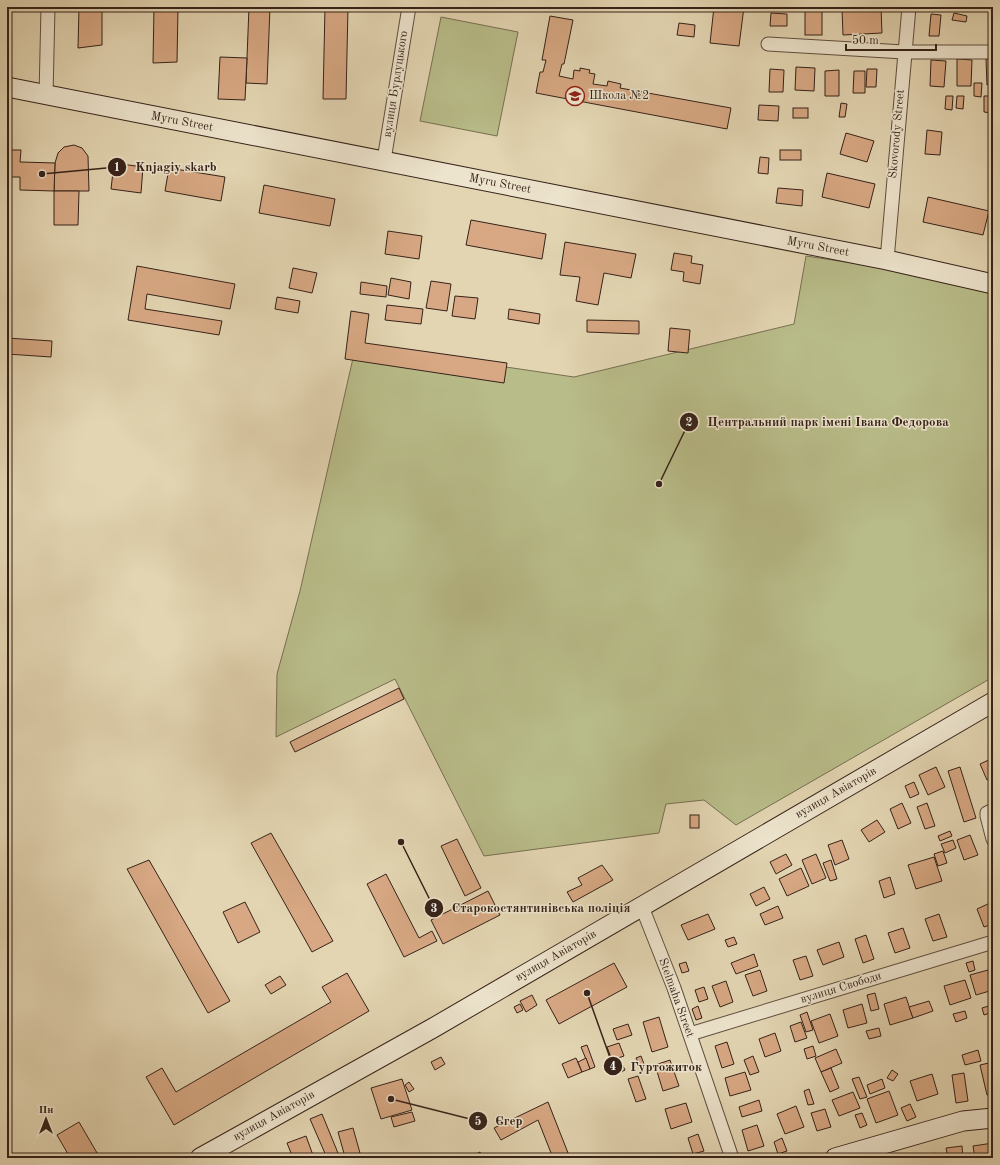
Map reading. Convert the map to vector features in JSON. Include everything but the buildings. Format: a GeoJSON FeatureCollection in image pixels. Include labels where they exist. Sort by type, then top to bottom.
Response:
{"type":"FeatureCollection","features":[{"type":"Feature","properties":{"kind":"street"},"geometry":{"type":"LineString","coordinates":[[46,96],[48,7]]}},
{"type":"Feature","properties":{"kind":"street","name":"вулиця Бурлуцького"},"geometry":{"type":"LineString","coordinates":[[384,160],[409,7]]}},
{"type":"Feature","properties":{"kind":"street","name":"Skovorody Street"},"geometry":{"type":"LineString","coordinates":[[887,260],[909,7]]}},
{"type":"Feature","properties":{"kind":"street"},"geometry":{"type":"LineString","coordinates":[[768,44],[904,52],[993,52]]}},
{"type":"Feature","properties":{"kind":"street","name":"Myru Street"},"geometry":{"type":"LineString","coordinates":[[7,87],[46,96],[384,160],[887,260],[993,284]]}},
{"type":"Feature","properties":{"kind":"street","name":"вулиця Авіаторів"},"geometry":{"type":"LineString","coordinates":[[200,1158],[433,1028],[993,702]]}},
{"type":"Feature","properties":{"kind":"street"},"geometry":{"type":"LineString","coordinates":[[993,810],[987,812],[987,816],[993,839]]}},
{"type":"Feature","properties":{"kind":"street","name":"Stelmaha Street"},"geometry":{"type":"LineString","coordinates":[[642,907],[690,1034],[732,1158]]}},
{"type":"Feature","properties":{"kind":"street","name":"вулиця Свободи"},"geometry":{"type":"LineString","coordinates":[[690,1034],[993,942]]}},
{"type":"Feature","properties":{"kind":"street"},"geometry":{"type":"LineString","coordinates":[[835,1158],[964,1121],[993,1118]]}},
{"type":"Feature","properties":{"kind":"green space"},"geometry":{"type":"Polygon","coordinates":[[[441,17],[518,32],[497,136],[420,121],[441,17]]]}},
{"type":"Feature","properties":{"kind":"green space"},"geometry":{"type":"Polygon","coordinates":[[[806,256],[906,271],[993,293],[993,677],[736,825],[704,800],[666,804],[659,833],[484,856],[395,679],[276,737],[277,674],[300,591],[356,345],[574,377],[794,324],[806,256]]]}},
{"type":"Feature","properties":{"kind":"place","name":"Школа №2"},"geometry":{"type":"Point","coordinates":[575,96]}},
{"type":"Feature","properties":{"kind":"place","name":"Knjagiy skarb"},"geometry":{"type":"Point","coordinates":[42,174]}},
{"type":"Feature","properties":{"kind":"place","name":"Центральний парк імені Івана Федорова"},"geometry":{"type":"Point","coordinates":[659,484]}},
{"type":"Feature","properties":{"kind":"place","name":"Старокостянтинівська поліція"},"geometry":{"type":"Point","coordinates":[401,842]}},
{"type":"Feature","properties":{"kind":"place","name":"Гуртожиток"},"geometry":{"type":"Point","coordinates":[587,993]}},
{"type":"Feature","properties":{"kind":"place","name":"Єгер"},"geometry":{"type":"Point","coordinates":[391,1099]}}]}
